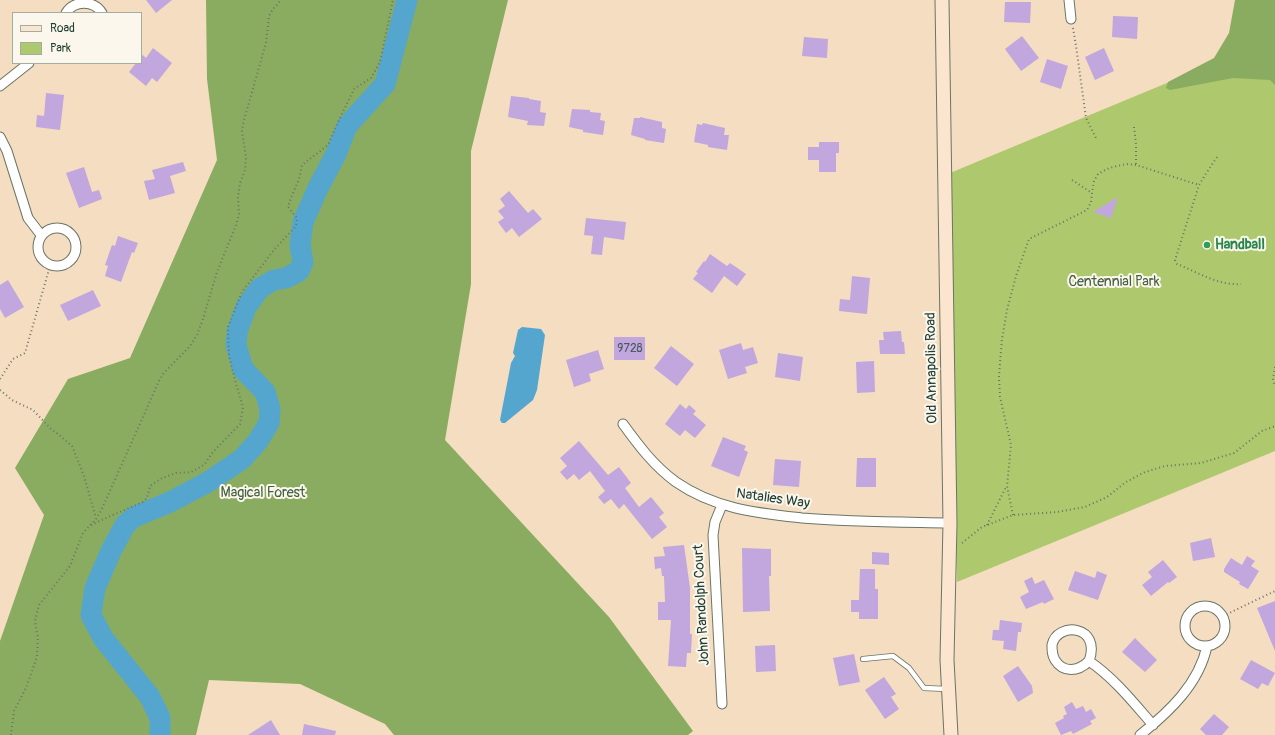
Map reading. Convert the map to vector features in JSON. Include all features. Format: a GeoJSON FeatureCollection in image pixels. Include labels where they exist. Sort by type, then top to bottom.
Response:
{"type":"FeatureCollection","features":[{"type":"Feature","properties":{"kind":"street","name":"Old Annapolis Road"},"geometry":{"type":"LineString","coordinates":[[942,0],[950,523],[947,660],[951,735]]}},
{"type":"Feature","properties":{"kind":"street"},"geometry":{"type":"LineString","coordinates":[[1069,0],[1071,19]]}},
{"type":"Feature","properties":{"kind":"street"},"geometry":{"type":"LineString","coordinates":[[67,12],[72,5],[78,2],[86,1],[95,4],[101,12]]}},
{"type":"Feature","properties":{"kind":"street"},"geometry":{"type":"LineString","coordinates":[[0,86],[28,64]]}},
{"type":"Feature","properties":{"kind":"street"},"geometry":{"type":"LineString","coordinates":[[0,137],[7,151],[28,218],[41,235]]}},
{"type":"Feature","properties":{"kind":"street"},"geometry":{"type":"LineString","coordinates":[[49,229],[65,229],[71,234],[76,242],[76,250],[72,259],[66,264],[58,267],[50,266],[41,259],[37,250],[41,235],[49,229]]}},
{"type":"Feature","properties":{"kind":"street","name":"Natalies Way"},"geometry":{"type":"LineString","coordinates":[[623,424],[643,452],[676,482],[700,496],[722,505],[758,513],[849,522],[950,523]]}},
{"type":"Feature","properties":{"kind":"street","name":"John Randolph Court"},"geometry":{"type":"LineString","coordinates":[[722,505],[715,522],[713,535],[722,704]]}},
{"type":"Feature","properties":{"kind":"street"},"geometry":{"type":"LineString","coordinates":[[1209,606],[1217,610],[1223,616],[1225,629],[1220,640],[1207,646],[1198,645],[1190,640],[1185,626],[1187,617],[1192,610],[1199,607],[1209,606]]}},
{"type":"Feature","properties":{"kind":"street"},"geometry":{"type":"LineString","coordinates":[[1073,629],[1088,637],[1091,642],[1092,652],[1089,662],[1077,670],[1067,670],[1059,666],[1052,651],[1053,643],[1058,635],[1073,629]]}},
{"type":"Feature","properties":{"kind":"street"},"geometry":{"type":"LineString","coordinates":[[1140,735],[1173,705],[1191,684],[1205,658],[1207,646]]}},
{"type":"Feature","properties":{"kind":"street"},"geometry":{"type":"LineString","coordinates":[[1089,662],[1102,670],[1113,680],[1153,724]]}},
{"type":"Feature","properties":{"kind":"lane"},"geometry":{"type":"LineString","coordinates":[[863,659],[893,656],[908,668],[924,688],[948,689]]}},
{"type":"Feature","properties":{"kind":"path"},"geometry":{"type":"LineString","coordinates":[[11,735],[14,711],[26,688],[37,657],[38,638],[35,621],[39,605],[70,566],[77,545],[83,534],[101,511],[163,374],[190,346],[196,335],[217,272],[239,214],[238,198],[240,183],[245,170],[246,158],[242,132],[243,126],[266,43],[269,16],[281,0]]}},
{"type":"Feature","properties":{"kind":"path"},"geometry":{"type":"LineString","coordinates":[[88,527],[143,502],[147,498],[150,486],[160,479],[176,473],[191,472],[204,464],[213,452],[240,424],[244,407],[229,356],[228,327],[242,292],[273,251],[296,226],[296,218],[288,207],[299,179],[302,165],[328,145],[354,89],[371,78],[380,62],[392,0]]}},
{"type":"Feature","properties":{"kind":"path"},"geometry":{"type":"LineString","coordinates":[[1071,19],[1086,118],[1096,138]]}},
{"type":"Feature","properties":{"kind":"path"},"geometry":{"type":"LineString","coordinates":[[1134,126],[1136,165]]}},
{"type":"Feature","properties":{"kind":"path"},"geometry":{"type":"LineString","coordinates":[[1217,157],[1199,185],[1175,260],[1177,264],[1218,281],[1231,285],[1241,284]]}},
{"type":"Feature","properties":{"kind":"path"},"geometry":{"type":"LineString","coordinates":[[1013,516],[1007,486],[1011,446],[1000,397],[999,376],[1002,339],[1007,310],[1016,276],[1029,239],[1087,210],[1091,202],[1094,181],[1098,174],[1109,168],[1126,164],[1136,165],[1199,185]]}},
{"type":"Feature","properties":{"kind":"path"},"geometry":{"type":"LineString","coordinates":[[1072,180],[1092,193]]}},
{"type":"Feature","properties":{"kind":"path"},"geometry":{"type":"LineString","coordinates":[[0,378],[13,359],[25,353],[50,266]]}},
{"type":"Feature","properties":{"kind":"path"},"geometry":{"type":"LineString","coordinates":[[1275,367],[1273,379],[1275,386]]}},
{"type":"Feature","properties":{"kind":"path"},"geometry":{"type":"LineString","coordinates":[[0,390],[12,400],[34,410],[51,429],[72,446],[84,476],[96,519]]}},
{"type":"Feature","properties":{"kind":"path"},"geometry":{"type":"LineString","coordinates":[[950,553],[982,527],[1013,516],[1057,512],[1085,507],[1107,497],[1126,482],[1145,472],[1165,466],[1201,463],[1234,453],[1262,432],[1275,426]]}},
{"type":"Feature","properties":{"kind":"path"},"geometry":{"type":"LineString","coordinates":[[988,525],[1007,486]]}},
{"type":"Feature","properties":{"kind":"path"},"geometry":{"type":"LineString","coordinates":[[1223,616],[1275,592]]}},
{"type":"Feature","properties":{"kind":"green space","name":"Magical Forest"},"geometry":{"type":"Polygon","coordinates":[[[206,0],[508,0],[471,151],[471,284],[445,440],[609,617],[693,731],[688,735],[394,735],[385,724],[300,684],[209,680],[196,735],[0,735],[0,641],[44,515],[15,468],[68,379],[130,358],[217,160],[207,79],[206,0]]]}},
{"type":"Feature","properties":{"kind":"green space"},"geometry":{"type":"Polygon","coordinates":[[[1235,0],[1275,0],[1275,85],[1270,80],[1233,78],[1170,90],[1166,88],[1168,82],[1214,58],[1229,33],[1235,0]]]}},
{"type":"Feature","properties":{"kind":"green space","name":"Centennial Park"},"geometry":{"type":"Polygon","coordinates":[[[1275,39],[1275,451],[957,582],[950,173],[1275,39]]]}},
{"type":"Feature","properties":{"kind":"water"},"geometry":{"type":"Polygon","coordinates":[[[522,327],[541,329],[545,335],[537,390],[533,400],[505,423],[502,423],[500,420],[511,363],[515,356],[513,353],[518,330],[522,327]]]}},
{"type":"Feature","properties":{"kind":"building"},"geometry":{"type":"Polygon","coordinates":[[[146,0],[172,0],[156,13],[146,0]]]}},
{"type":"Feature","properties":{"kind":"building"},"geometry":{"type":"Polygon","coordinates":[[[1005,2],[1031,2],[1030,23],[1004,22],[1005,2]]]}},
{"type":"Feature","properties":{"kind":"building"},"geometry":{"type":"Polygon","coordinates":[[[1113,16],[1138,17],[1137,39],[1112,37],[1113,16]]]}},
{"type":"Feature","properties":{"kind":"building"},"geometry":{"type":"Polygon","coordinates":[[[1022,36],[1039,58],[1021,71],[1005,49],[1022,36]]]}},
{"type":"Feature","properties":{"kind":"building"},"geometry":{"type":"Polygon","coordinates":[[[804,37],[828,39],[827,58],[802,56],[804,37]]]}},
{"type":"Feature","properties":{"kind":"building"},"geometry":{"type":"Polygon","coordinates":[[[153,48],[172,63],[157,82],[152,78],[146,86],[129,72],[135,64],[142,64],[143,55],[146,58],[153,48]]]}},
{"type":"Feature","properties":{"kind":"building"},"geometry":{"type":"Polygon","coordinates":[[[1104,48],[1114,71],[1095,80],[1085,57],[1104,48]]]}},
{"type":"Feature","properties":{"kind":"building"},"geometry":{"type":"Polygon","coordinates":[[[1047,59],[1068,66],[1061,89],[1040,82],[1047,59]]]}},
{"type":"Feature","properties":{"kind":"building"},"geometry":{"type":"Polygon","coordinates":[[[46,93],[64,95],[60,130],[36,127],[37,115],[44,116],[46,93]]]}},
{"type":"Feature","properties":{"kind":"building"},"geometry":{"type":"Polygon","coordinates":[[[511,96],[541,101],[540,112],[546,113],[544,126],[527,125],[528,121],[508,117],[511,96]]]}},
{"type":"Feature","properties":{"kind":"building"},"geometry":{"type":"Polygon","coordinates":[[[572,109],[590,110],[590,112],[601,113],[600,120],[605,121],[603,135],[583,132],[583,130],[569,127],[572,109]]]}},
{"type":"Feature","properties":{"kind":"building"},"geometry":{"type":"Polygon","coordinates":[[[640,117],[662,122],[662,128],[666,129],[664,143],[645,140],[631,135],[634,118],[640,117]]]}},
{"type":"Feature","properties":{"kind":"building"},"geometry":{"type":"Polygon","coordinates":[[[703,123],[725,128],[724,135],[729,135],[727,150],[708,147],[708,145],[694,142],[697,124],[702,125],[703,123]]]}},
{"type":"Feature","properties":{"kind":"building"},"geometry":{"type":"Polygon","coordinates":[[[819,142],[839,142],[839,153],[836,153],[836,172],[819,172],[819,160],[808,160],[808,147],[819,147],[819,142]]]}},
{"type":"Feature","properties":{"kind":"building"},"geometry":{"type":"Polygon","coordinates":[[[183,162],[186,171],[170,176],[175,193],[149,200],[144,181],[155,179],[152,170],[183,162]]]}},
{"type":"Feature","properties":{"kind":"building"},"geometry":{"type":"Polygon","coordinates":[[[84,167],[92,192],[99,190],[102,199],[79,208],[66,173],[84,167]]]}},
{"type":"Feature","properties":{"kind":"building"},"geometry":{"type":"Polygon","coordinates":[[[509,191],[528,213],[533,209],[542,219],[519,237],[512,228],[506,233],[498,222],[504,218],[498,211],[505,206],[500,199],[509,191]]]}},
{"type":"Feature","properties":{"kind":"building"},"geometry":{"type":"Polygon","coordinates":[[[1118,197],[1111,218],[1093,212],[1118,197]]]}},
{"type":"Feature","properties":{"kind":"building"},"geometry":{"type":"Polygon","coordinates":[[[586,218],[626,222],[624,240],[604,237],[602,255],[591,254],[593,236],[584,235],[586,218]]]}},
{"type":"Feature","properties":{"kind":"building"},"geometry":{"type":"Polygon","coordinates":[[[118,236],[138,243],[134,253],[132,252],[121,282],[105,276],[108,266],[105,265],[112,245],[115,246],[118,236]]]}},
{"type":"Feature","properties":{"kind":"building"},"geometry":{"type":"Polygon","coordinates":[[[710,254],[727,266],[730,263],[746,274],[737,286],[724,276],[712,293],[693,279],[698,273],[696,272],[710,254]]]}},
{"type":"Feature","properties":{"kind":"building"},"geometry":{"type":"Polygon","coordinates":[[[852,276],[870,278],[867,314],[839,311],[840,299],[850,300],[852,276]]]}},
{"type":"Feature","properties":{"kind":"building"},"geometry":{"type":"Polygon","coordinates":[[[8,280],[24,307],[5,318],[0,309],[0,285],[8,280]]]}},
{"type":"Feature","properties":{"kind":"building"},"geometry":{"type":"Polygon","coordinates":[[[93,290],[101,306],[68,321],[60,305],[93,290]]]}},
{"type":"Feature","properties":{"kind":"building"},"geometry":{"type":"Polygon","coordinates":[[[901,331],[905,354],[880,354],[879,340],[884,340],[883,332],[901,331]]]}},
{"type":"Feature","properties":{"kind":"building"},"geometry":{"type":"Polygon","coordinates":[[[614,337],[645,337],[645,360],[614,360],[614,337]]]}},
{"type":"Feature","properties":{"kind":"building"},"geometry":{"type":"Polygon","coordinates":[[[741,343],[743,350],[753,347],[758,363],[745,367],[747,373],[728,379],[719,350],[741,343]]]}},
{"type":"Feature","properties":{"kind":"building"},"geometry":{"type":"Polygon","coordinates":[[[671,346],[694,364],[677,386],[654,368],[671,346]]]}},
{"type":"Feature","properties":{"kind":"building"},"geometry":{"type":"Polygon","coordinates":[[[598,350],[604,369],[589,374],[591,381],[574,387],[566,360],[598,350]]]}},
{"type":"Feature","properties":{"kind":"building"},"geometry":{"type":"Polygon","coordinates":[[[778,353],[803,357],[800,381],[775,377],[778,353]]]}},
{"type":"Feature","properties":{"kind":"building"},"geometry":{"type":"Polygon","coordinates":[[[874,361],[875,392],[857,393],[856,362],[874,361]]]}},
{"type":"Feature","properties":{"kind":"building"},"geometry":{"type":"Polygon","coordinates":[[[680,404],[686,409],[689,405],[696,411],[693,414],[706,425],[695,438],[685,430],[680,436],[665,424],[680,404]]]}},
{"type":"Feature","properties":{"kind":"building"},"geometry":{"type":"Polygon","coordinates":[[[723,437],[746,446],[744,450],[748,452],[739,477],[711,466],[723,437]]]}},
{"type":"Feature","properties":{"kind":"building"},"geometry":{"type":"Polygon","coordinates":[[[579,441],[608,475],[619,467],[631,483],[625,488],[639,507],[651,497],[664,513],[659,517],[667,527],[652,539],[624,504],[619,509],[611,499],[604,504],[598,497],[605,491],[590,471],[579,480],[574,474],[567,480],[560,472],[567,466],[560,458],[579,441]]]}},
{"type":"Feature","properties":{"kind":"building"},"geometry":{"type":"Polygon","coordinates":[[[857,458],[876,458],[876,487],[856,487],[857,458]]]}},
{"type":"Feature","properties":{"kind":"building"},"geometry":{"type":"Polygon","coordinates":[[[775,459],[801,461],[799,487],[773,485],[775,459]]]}},
{"type":"Feature","properties":{"kind":"building"},"geometry":{"type":"Polygon","coordinates":[[[1211,538],[1215,557],[1193,561],[1190,543],[1211,538]]]}},
{"type":"Feature","properties":{"kind":"building"},"geometry":{"type":"Polygon","coordinates":[[[684,545],[690,588],[690,634],[692,634],[691,653],[687,653],[686,667],[668,666],[671,620],[658,620],[658,602],[665,602],[664,576],[662,576],[661,568],[655,569],[654,557],[665,556],[663,547],[684,545]]]}},
{"type":"Feature","properties":{"kind":"building"},"geometry":{"type":"Polygon","coordinates":[[[742,548],[771,549],[771,576],[769,576],[770,611],[743,612],[742,548]]]}},
{"type":"Feature","properties":{"kind":"building"},"geometry":{"type":"Polygon","coordinates":[[[872,552],[889,553],[889,565],[872,564],[872,552]]]}},
{"type":"Feature","properties":{"kind":"building"},"geometry":{"type":"Polygon","coordinates":[[[1247,556],[1255,561],[1251,566],[1259,571],[1248,589],[1224,572],[1224,569],[1231,558],[1242,565],[1247,556]]]}},
{"type":"Feature","properties":{"kind":"building"},"geometry":{"type":"Polygon","coordinates":[[[1163,560],[1177,577],[1169,583],[1168,582],[1151,596],[1142,585],[1152,577],[1148,572],[1163,560]]]}},
{"type":"Feature","properties":{"kind":"building"},"geometry":{"type":"Polygon","coordinates":[[[860,569],[875,569],[875,589],[878,589],[878,619],[859,619],[859,612],[851,612],[851,600],[859,600],[860,569]]]}},
{"type":"Feature","properties":{"kind":"building"},"geometry":{"type":"Polygon","coordinates":[[[1075,571],[1095,578],[1097,571],[1107,575],[1098,600],[1068,590],[1075,571]]]}},
{"type":"Feature","properties":{"kind":"building"},"geometry":{"type":"Polygon","coordinates":[[[1032,577],[1035,584],[1044,580],[1054,599],[1044,604],[1043,602],[1026,609],[1020,597],[1029,592],[1024,581],[1032,577]]]}},
{"type":"Feature","properties":{"kind":"building"},"geometry":{"type":"Polygon","coordinates":[[[1275,601],[1275,651],[1257,608],[1275,601]]]}},
{"type":"Feature","properties":{"kind":"building"},"geometry":{"type":"Polygon","coordinates":[[[1000,620],[1022,623],[1021,632],[1018,632],[1016,651],[1003,649],[1004,641],[992,640],[993,630],[999,630],[1000,620]]]}},
{"type":"Feature","properties":{"kind":"building"},"geometry":{"type":"Polygon","coordinates":[[[1135,638],[1157,660],[1145,672],[1122,652],[1135,638]]]}},
{"type":"Feature","properties":{"kind":"building"},"geometry":{"type":"Polygon","coordinates":[[[775,645],[776,671],[756,672],[755,646],[775,645]]]}},
{"type":"Feature","properties":{"kind":"building"},"geometry":{"type":"Polygon","coordinates":[[[854,654],[860,682],[839,686],[833,658],[854,654]]]}},
{"type":"Feature","properties":{"kind":"building"},"geometry":{"type":"Polygon","coordinates":[[[1251,660],[1275,673],[1268,686],[1262,683],[1258,689],[1240,679],[1251,660]]]}},
{"type":"Feature","properties":{"kind":"building"},"geometry":{"type":"Polygon","coordinates":[[[1018,666],[1032,686],[1033,693],[1018,702],[1003,676],[1018,666]]]}},
{"type":"Feature","properties":{"kind":"building"},"geometry":{"type":"Polygon","coordinates":[[[884,677],[896,694],[891,697],[899,709],[885,719],[865,690],[884,677]]]}},
{"type":"Feature","properties":{"kind":"building"},"geometry":{"type":"Polygon","coordinates":[[[1072,702],[1076,709],[1083,706],[1086,712],[1091,709],[1096,718],[1090,721],[1092,724],[1073,734],[1071,731],[1061,735],[1055,723],[1064,718],[1063,716],[1067,714],[1064,707],[1072,702]]]}},
{"type":"Feature","properties":{"kind":"building"},"geometry":{"type":"Polygon","coordinates":[[[1214,714],[1229,727],[1222,735],[1206,735],[1200,729],[1214,714]]]}},
{"type":"Feature","properties":{"kind":"building"},"geometry":{"type":"Polygon","coordinates":[[[271,720],[280,735],[248,735],[271,720]]]}},
{"type":"Feature","properties":{"kind":"building"},"geometry":{"type":"Polygon","coordinates":[[[304,724],[336,731],[335,735],[302,735],[304,724]]]}},
{"type":"Feature","properties":{"kind":"waterway"},"geometry":{"type":"LineString","coordinates":[[160,735],[160,718],[150,697],[103,638],[91,615],[95,588],[111,551],[125,525],[134,517],[170,502],[208,482],[242,459],[258,441],[269,423],[270,409],[265,392],[243,369],[236,345],[237,332],[246,307],[260,288],[274,280],[286,278],[299,271],[303,262],[300,245],[303,222],[318,188],[336,154],[347,126],[385,84],[407,0]]}},
{"type":"Feature","properties":{"kind":"place","name":"Handball"},"geometry":{"type":"Point","coordinates":[1207,245]}}]}
